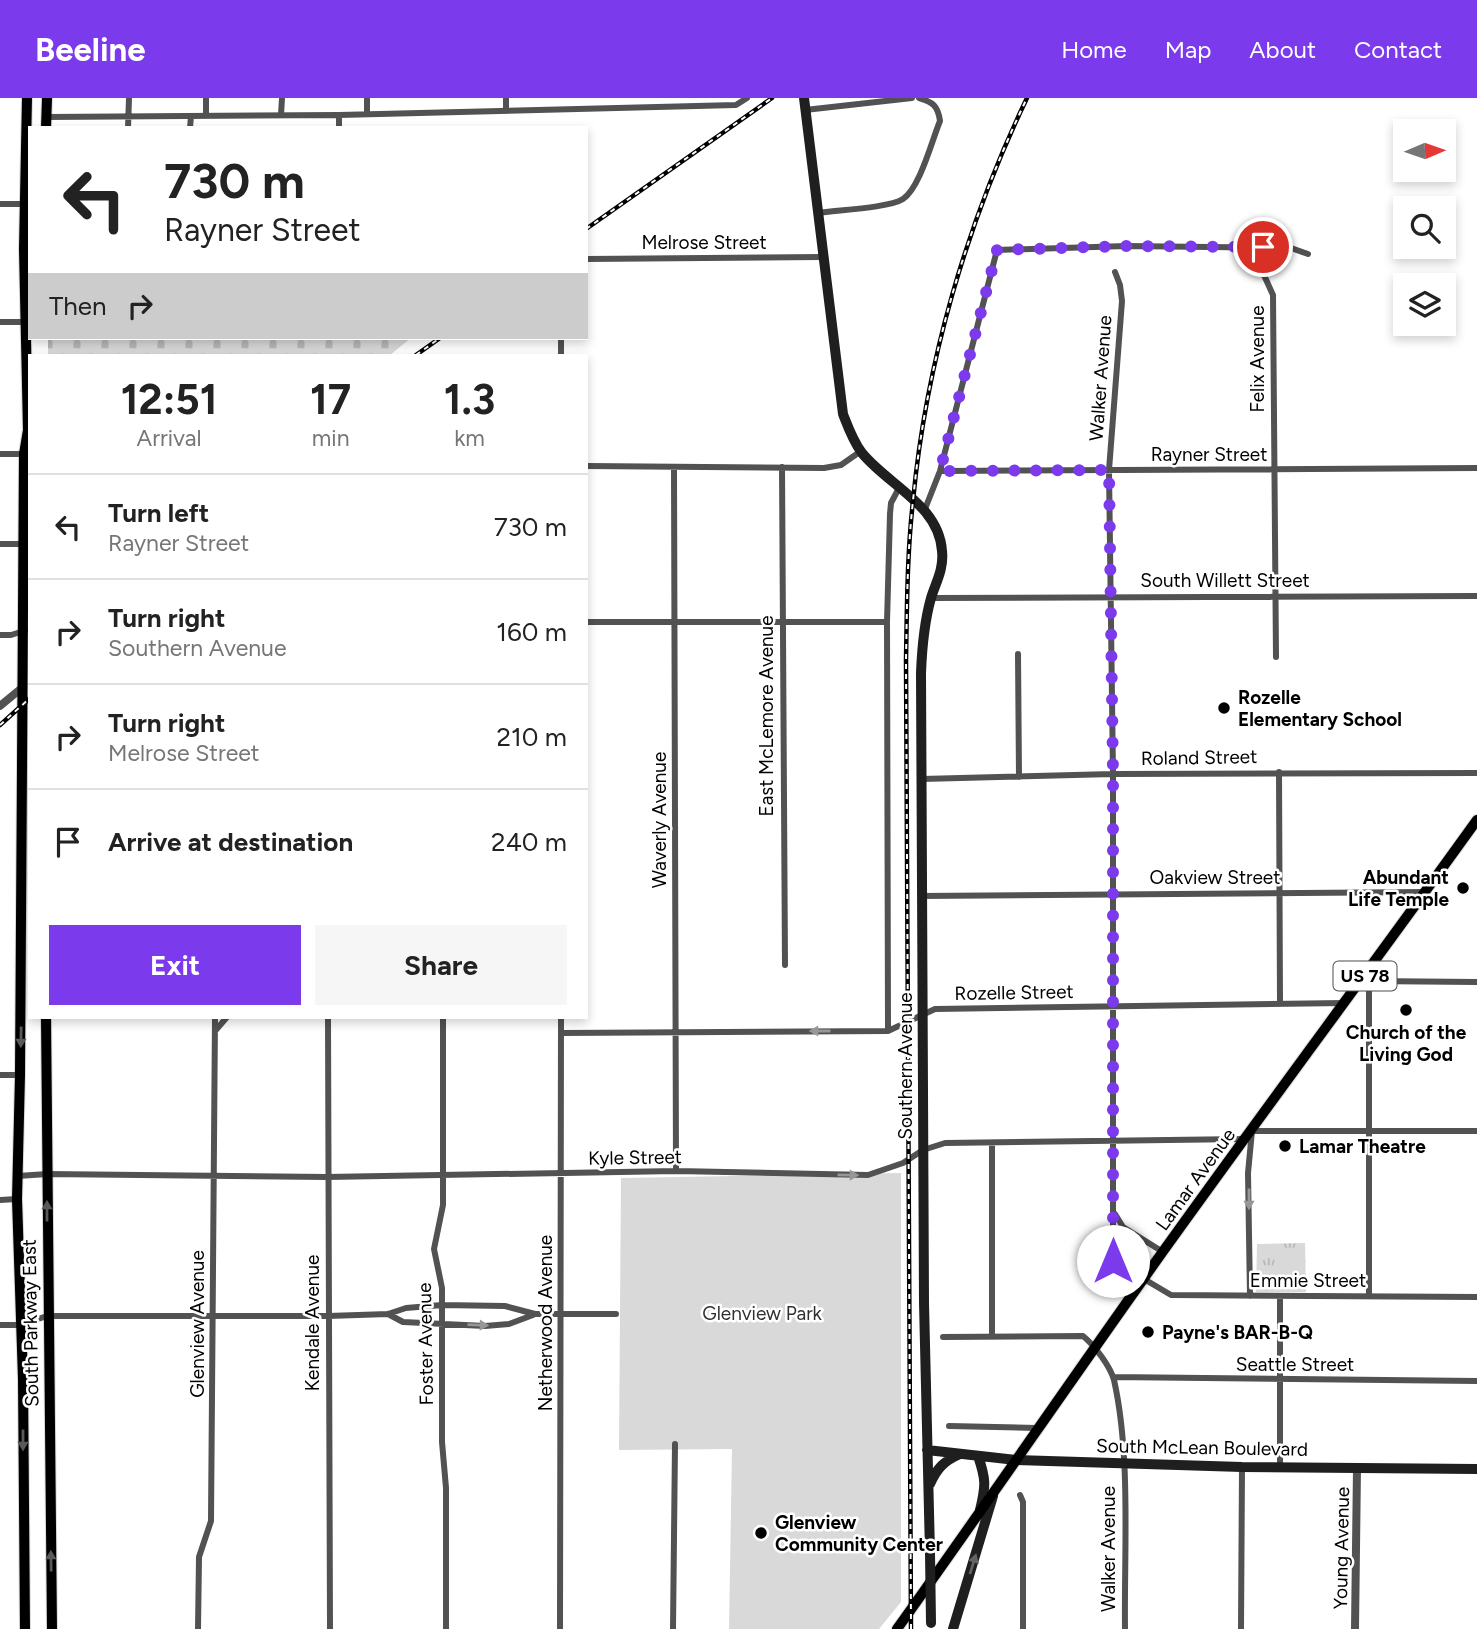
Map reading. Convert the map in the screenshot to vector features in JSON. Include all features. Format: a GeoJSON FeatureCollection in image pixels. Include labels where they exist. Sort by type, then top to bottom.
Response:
{"type":"FeatureCollection","features":[{"type":"Feature","properties":{"kind":"main road","name":"South Parkway East"},"geometry":{"type":"LineString","coordinates":[[27,98],[27,204],[24,249],[28,395]]}},
{"type":"Feature","properties":{"kind":"main road"},"geometry":{"type":"LineString","coordinates":[[47,98],[47,122]]}},
{"type":"Feature","properties":{"kind":"main road"},"geometry":{"type":"LineString","coordinates":[[804,98],[843,414],[860,452],[899,488]]}},
{"type":"Feature","properties":{"kind":"main road","name":"South Parkway East"},"geometry":{"type":"LineString","coordinates":[[24,249],[28,230]]}},
{"type":"Feature","properties":{"kind":"main road","name":"South Parkway East"},"geometry":{"type":"LineString","coordinates":[[25,1629],[23,1379],[17,1199],[23,687],[26,631],[23,544],[27,454]]}},
{"type":"Feature","properties":{"kind":"main road","name":"Southern Avenue"},"geometry":{"type":"LineString","coordinates":[[899,488],[925,509],[937,529],[942,549],[942,568],[923,637],[921,896],[924,1303],[931,1626]]}},
{"type":"Feature","properties":{"kind":"main road","name":"Lamar Avenue"},"geometry":{"type":"LineString","coordinates":[[897,1629],[1163,1252],[1346,1003],[1366,981],[1477,820]]}},
{"type":"Feature","properties":{"kind":"main road","name":"South Parkway East"},"geometry":{"type":"LineString","coordinates":[[46,1019],[52,1629]]}},
{"type":"Feature","properties":{"kind":"main road","name":"South McLean Boulevard"},"geometry":{"type":"LineString","coordinates":[[927,1450],[1016,1460],[1242,1467],[1477,1469]]}},
{"type":"Feature","properties":{"kind":"main road"},"geometry":{"type":"LineString","coordinates":[[928,1488],[937,1469],[948,1459],[962,1454]]}},
{"type":"Feature","properties":{"kind":"main road"},"geometry":{"type":"LineString","coordinates":[[978,1456],[985,1474],[979,1516]]}},
{"type":"Feature","properties":{"kind":"main road"},"geometry":{"type":"LineString","coordinates":[[953,1629],[993,1496]]}},
{"type":"Feature","properties":{"kind":"street"},"geometry":{"type":"LineString","coordinates":[[128,126],[129,98]]}},
{"type":"Feature","properties":{"kind":"street"},"geometry":{"type":"LineString","coordinates":[[206,98],[206,116]]}},
{"type":"Feature","properties":{"kind":"street"},"geometry":{"type":"LineString","coordinates":[[281,115],[282,98]]}},
{"type":"Feature","properties":{"kind":"street"},"geometry":{"type":"LineString","coordinates":[[367,98],[367,114]]}},
{"type":"Feature","properties":{"kind":"street"},"geometry":{"type":"LineString","coordinates":[[506,98],[506,110]]}},
{"type":"Feature","properties":{"kind":"street"},"geometry":{"type":"LineString","coordinates":[[47,122],[128,117],[736,106],[747,98]]}},
{"type":"Feature","properties":{"kind":"street"},"geometry":{"type":"LineString","coordinates":[[805,110],[912,98]]}},
{"type":"Feature","properties":{"kind":"street"},"geometry":{"type":"LineString","coordinates":[[818,213],[903,199],[914,187],[940,121],[939,111],[932,102],[919,98]]}},
{"type":"Feature","properties":{"kind":"street"},"geometry":{"type":"LineString","coordinates":[[339,115],[339,126]]}},
{"type":"Feature","properties":{"kind":"street"},"geometry":{"type":"LineString","coordinates":[[190,126],[191,116]]}},
{"type":"Feature","properties":{"kind":"street"},"geometry":{"type":"LineString","coordinates":[[0,204],[27,204]]}},
{"type":"Feature","properties":{"kind":"street"},"geometry":{"type":"LineString","coordinates":[[925,509],[940,471],[997,250],[1126,246],[1291,248],[1308,254]]}},
{"type":"Feature","properties":{"kind":"street","name":"Melrose Street"},"geometry":{"type":"LineString","coordinates":[[588,259],[822,257]]}},
{"type":"Feature","properties":{"kind":"street","name":"Walker Avenue"},"geometry":{"type":"LineString","coordinates":[[1113,1285],[1113,774],[1109,470],[1122,301],[1115,272]]}},
{"type":"Feature","properties":{"kind":"street","name":"Felix Avenue"},"geometry":{"type":"LineString","coordinates":[[1263,273],[1273,295],[1276,657]]}},
{"type":"Feature","properties":{"kind":"street"},"geometry":{"type":"LineString","coordinates":[[0,322],[26,322]]}},
{"type":"Feature","properties":{"kind":"street"},"geometry":{"type":"LineString","coordinates":[[588,466],[824,468],[841,465],[860,452]]}},
{"type":"Feature","properties":{"kind":"street"},"geometry":{"type":"LineString","coordinates":[[0,454],[27,454]]}},
{"type":"Feature","properties":{"kind":"street","name":"East McLemore Avenue"},"geometry":{"type":"LineString","coordinates":[[782,467],[785,965]]}},
{"type":"Feature","properties":{"kind":"street","name":"Waverly Avenue"},"geometry":{"type":"LineString","coordinates":[[674,468],[676,1171]]}},
{"type":"Feature","properties":{"kind":"street","name":"Rayner Street"},"geometry":{"type":"LineString","coordinates":[[940,471],[1477,468]]}},
{"type":"Feature","properties":{"kind":"street","name":"Southern Avenue"},"geometry":{"type":"LineString","coordinates":[[888,1031],[887,622],[890,514],[891,503],[899,488]]}},
{"type":"Feature","properties":{"kind":"street"},"geometry":{"type":"LineString","coordinates":[[0,544],[23,544]]}},
{"type":"Feature","properties":{"kind":"street","name":"South Willett Street"},"geometry":{"type":"LineString","coordinates":[[932,598],[1477,596]]}},
{"type":"Feature","properties":{"kind":"street"},"geometry":{"type":"LineString","coordinates":[[588,622],[887,622]]}},
{"type":"Feature","properties":{"kind":"street"},"geometry":{"type":"LineString","coordinates":[[0,635],[26,631]]}},
{"type":"Feature","properties":{"kind":"street"},"geometry":{"type":"LineString","coordinates":[[1018,654],[1019,777]]}},
{"type":"Feature","properties":{"kind":"street"},"geometry":{"type":"LineString","coordinates":[[0,706],[23,687]]}},
{"type":"Feature","properties":{"kind":"street"},"geometry":{"type":"LineString","coordinates":[[1279,772],[1280,1004]]}},
{"type":"Feature","properties":{"kind":"street","name":"Roland Street"},"geometry":{"type":"LineString","coordinates":[[922,779],[1279,772],[1477,773]]}},
{"type":"Feature","properties":{"kind":"street","name":"Oakview Street"},"geometry":{"type":"LineString","coordinates":[[921,896],[1425,892]]}},
{"type":"Feature","properties":{"kind":"street"},"geometry":{"type":"LineString","coordinates":[[1369,1296],[1366,981],[1477,982]]}},
{"type":"Feature","properties":{"kind":"street","name":"Rozelle Street"},"geometry":{"type":"LineString","coordinates":[[561,1033],[888,1031],[935,1009],[1346,1003]]}},
{"type":"Feature","properties":{"kind":"street","name":"Glenview Avenue"},"geometry":{"type":"LineString","coordinates":[[198,1629],[199,1557],[211,1521],[215,1019]]}},
{"type":"Feature","properties":{"kind":"street"},"geometry":{"type":"LineString","coordinates":[[215,1031],[225,1019]]}},
{"type":"Feature","properties":{"kind":"street","name":"Kendale Avenue"},"geometry":{"type":"LineString","coordinates":[[328,1019],[330,1629]]}},
{"type":"Feature","properties":{"kind":"street","name":"Foster Avenue"},"geometry":{"type":"LineString","coordinates":[[443,1019],[443,1205],[435,1249],[442,1288],[446,1629]]}},
{"type":"Feature","properties":{"kind":"street","name":"Netherwood Avenue"},"geometry":{"type":"LineString","coordinates":[[560,1629],[561,1019]]}},
{"type":"Feature","properties":{"kind":"street"},"geometry":{"type":"LineString","coordinates":[[0,1075],[20,1075]]}},
{"type":"Feature","properties":{"kind":"street","name":"Kyle Street"},"geometry":{"type":"LineString","coordinates":[[18,1176],[327,1177],[676,1171],[868,1175],[904,1163],[923,1150],[944,1143],[992,1144],[1369,1131],[1477,1131]]}},
{"type":"Feature","properties":{"kind":"street"},"geometry":{"type":"LineString","coordinates":[[1249,1135],[1250,1296]]}},
{"type":"Feature","properties":{"kind":"street"},"geometry":{"type":"LineString","coordinates":[[992,1144],[992,1336]]}},
{"type":"Feature","properties":{"kind":"street"},"geometry":{"type":"LineString","coordinates":[[0,1200],[17,1199]]}},
{"type":"Feature","properties":{"kind":"street"},"geometry":{"type":"LineString","coordinates":[[1114,1213],[1123,1227],[1163,1252]]}},
{"type":"Feature","properties":{"kind":"street","name":"Emmie Street"},"geometry":{"type":"LineString","coordinates":[[1144,1279],[1171,1295],[1477,1297]]}},
{"type":"Feature","properties":{"kind":"street"},"geometry":{"type":"LineString","coordinates":[[1280,1296],[1280,1467]]}},
{"type":"Feature","properties":{"kind":"street"},"geometry":{"type":"LineString","coordinates":[[0,1325],[20,1325],[47,1316],[388,1314],[405,1308],[442,1305],[505,1306],[535,1314],[616,1314]]}},
{"type":"Feature","properties":{"kind":"street"},"geometry":{"type":"LineString","coordinates":[[388,1314],[404,1322],[497,1325],[509,1324],[535,1314]]}},
{"type":"Feature","properties":{"kind":"street"},"geometry":{"type":"LineString","coordinates":[[943,1337],[1083,1336],[1096,1349]]}},
{"type":"Feature","properties":{"kind":"street","name":"Walker Avenue"},"geometry":{"type":"LineString","coordinates":[[1096,1349],[1113,1377],[1124,1463],[1125,1629]]}},
{"type":"Feature","properties":{"kind":"street","name":"Seattle Street"},"geometry":{"type":"LineString","coordinates":[[1113,1377],[1477,1381]]}},
{"type":"Feature","properties":{"kind":"street"},"geometry":{"type":"LineString","coordinates":[[949,1426],[1040,1428]]}},
{"type":"Feature","properties":{"kind":"street"},"geometry":{"type":"LineString","coordinates":[[674,1629],[675,1444]]}},
{"type":"Feature","properties":{"kind":"street"},"geometry":{"type":"LineString","coordinates":[[1241,1629],[1242,1467]]}},
{"type":"Feature","properties":{"kind":"street","name":"Young Avenue"},"geometry":{"type":"LineString","coordinates":[[1356,1629],[1357,1468]]}},
{"type":"Feature","properties":{"kind":"street"},"geometry":{"type":"LineString","coordinates":[[1020,1495],[1023,1502],[1023,1629]]}},
{"type":"Feature","properties":{"kind":"green space"},"geometry":{"type":"Polygon","coordinates":[[[48,340],[409,340],[391,354],[48,354],[48,340]]]}},
{"type":"Feature","properties":{"kind":"green space","name":"Glenview Park"},"geometry":{"type":"Polygon","coordinates":[[[901,1173],[901,1602],[879,1629],[729,1629],[732,1449],[619,1450],[621,1178],[901,1173]]]}},
{"type":"Feature","properties":{"kind":"green space"},"geometry":{"type":"Polygon","coordinates":[[[1305,1243],[1306,1292],[1256,1292],[1257,1244],[1305,1243]]]}},
{"type":"Feature","properties":{"kind":"railway"},"geometry":{"type":"LineString","coordinates":[[588,228],[772,98]]}},
{"type":"Feature","properties":{"kind":"railway"},"geometry":{"type":"LineString","coordinates":[[911,1629],[906,660],[911,521],[928,397],[952,294],[986,194],[1027,98]]}},
{"type":"Feature","properties":{"kind":"railway"},"geometry":{"type":"LineString","coordinates":[[417,354],[437,340]]}},
{"type":"Feature","properties":{"kind":"railway"},"geometry":{"type":"LineString","coordinates":[[0,725],[28,700]]}},
{"type":"Feature","properties":{"kind":"place","name":"Rozelle Elementary School"},"geometry":{"type":"Point","coordinates":[1224,708]}},
{"type":"Feature","properties":{"kind":"place","name":"Abundant Life Temple"},"geometry":{"type":"Point","coordinates":[1463,888]}},
{"type":"Feature","properties":{"kind":"place","name":"Church of the Living God"},"geometry":{"type":"Point","coordinates":[1406,1010]}},
{"type":"Feature","properties":{"kind":"place","name":"Lamar Theatre"},"geometry":{"type":"Point","coordinates":[1285,1146]}},
{"type":"Feature","properties":{"kind":"place","name":"Payne's BAR-B-Q"},"geometry":{"type":"Point","coordinates":[1148,1332]}},
{"type":"Feature","properties":{"kind":"place","name":"Glenview Community Center"},"geometry":{"type":"Point","coordinates":[761,1533]}},
{"type":"Feature","properties":{"kind":"route"},"geometry":{"type":"LineString","coordinates":[[1113,1261],[1113,774],[1109,470],[940,471],[997,250],[1126,246],[1263,247]]}}]}
